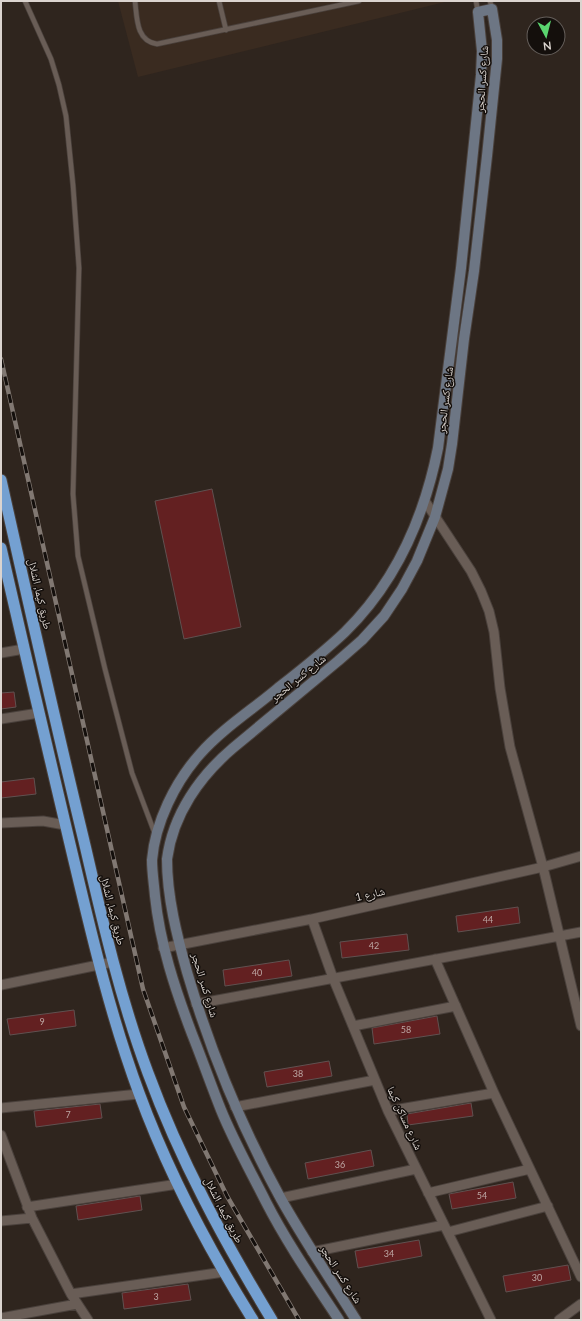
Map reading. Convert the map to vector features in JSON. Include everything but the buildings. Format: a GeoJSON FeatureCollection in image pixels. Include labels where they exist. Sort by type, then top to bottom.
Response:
{"type":"FeatureCollection","features":[{"type":"Feature","properties":{"kind":"highway","name":"طريق كيما, الشلال"},"geometry":{"type":"LineString","coordinates":[[1,480],[77,814],[126,1009],[148,1074],[174,1137],[203,1200],[232,1254],[272,1320]]}},
{"type":"Feature","properties":{"kind":"highway"},"geometry":{"type":"LineString","coordinates":[[1,548],[5,581],[24,649],[98,965],[112,1014],[139,1094],[178,1184],[209,1246],[253,1320]]}},
{"type":"Feature","properties":{"kind":"main road","name":"شارع كسر الحجر"},"geometry":{"type":"LineString","coordinates":[[356,1320],[312,1252],[281,1198],[235,1107],[196,1004],[180,945],[173,918],[167,872],[168,851],[182,811],[192,793],[213,766],[362,640],[384,616],[402,589],[411,572],[435,517],[448,469],[452,444],[487,156],[497,59],[497,40],[491,5]]}},
{"type":"Feature","properties":{"kind":"main road"},"geometry":{"type":"LineString","coordinates":[[478,12],[491,5]]}},
{"type":"Feature","properties":{"kind":"main road","name":"شارع كسر الحجر"},"geometry":{"type":"LineString","coordinates":[[339,1320],[298,1258],[267,1204],[222,1111],[182,1007],[163,948],[153,875],[153,850],[163,815],[185,772],[200,754],[218,737],[321,653],[367,608],[386,582],[403,554],[425,501],[433,475],[438,448],[461,268],[482,51],[478,12]]}},
{"type":"Feature","properties":{"kind":"main road"},"geometry":{"type":"LineString","coordinates":[[473,155],[487,156]]}},
{"type":"Feature","properties":{"kind":"main road"},"geometry":{"type":"LineString","coordinates":[[461,268],[474,270]]}},
{"type":"Feature","properties":{"kind":"main road"},"geometry":{"type":"LineString","coordinates":[[452,338],[464,339]]}},
{"type":"Feature","properties":{"kind":"main road"},"geometry":{"type":"LineString","coordinates":[[156,838],[168,851]]}},
{"type":"Feature","properties":{"kind":"street"},"geometry":{"type":"LineString","coordinates":[[425,501],[471,571],[489,611],[494,632],[500,688],[510,747],[543,867],[581,1026]]}},
{"type":"Feature","properties":{"kind":"street"},"geometry":{"type":"LineString","coordinates":[[1,653],[24,649]]}},
{"type":"Feature","properties":{"kind":"street"},"geometry":{"type":"LineString","coordinates":[[1,719],[39,713]]}},
{"type":"Feature","properties":{"kind":"street"},"geometry":{"type":"LineString","coordinates":[[1,822],[43,822],[65,825]]}},
{"type":"Feature","properties":{"kind":"street","name":"شارع 1"},"geometry":{"type":"LineString","coordinates":[[163,948],[312,919],[543,867],[581,856]]}},
{"type":"Feature","properties":{"kind":"street","name":"شارع مساكن كيما"},"geometry":{"type":"LineString","coordinates":[[312,919],[333,978],[388,1111],[446,1228],[488,1320]]}},
{"type":"Feature","properties":{"kind":"street"},"geometry":{"type":"LineString","coordinates":[[196,1004],[581,932]]}},
{"type":"Feature","properties":{"kind":"street"},"geometry":{"type":"LineString","coordinates":[[435,959],[494,1093],[581,1277]]}},
{"type":"Feature","properties":{"kind":"street"},"geometry":{"type":"LineString","coordinates":[[1,985],[113,962]]}},
{"type":"Feature","properties":{"kind":"street"},"geometry":{"type":"LineString","coordinates":[[353,1026],[456,1006]]}},
{"type":"Feature","properties":{"kind":"street"},"geometry":{"type":"LineString","coordinates":[[235,1107],[375,1080]]}},
{"type":"Feature","properties":{"kind":"street"},"geometry":{"type":"LineString","coordinates":[[388,1111],[494,1093]]}},
{"type":"Feature","properties":{"kind":"street"},"geometry":{"type":"LineString","coordinates":[[1,1108],[139,1094]]}},
{"type":"Feature","properties":{"kind":"street"},"geometry":{"type":"LineString","coordinates":[[1,1134],[32,1218],[71,1294],[88,1320]]}},
{"type":"Feature","properties":{"kind":"street"},"geometry":{"type":"LineString","coordinates":[[281,1198],[416,1169]]}},
{"type":"Feature","properties":{"kind":"street"},"geometry":{"type":"LineString","coordinates":[[428,1193],[530,1169]]}},
{"type":"Feature","properties":{"kind":"street"},"geometry":{"type":"LineString","coordinates":[[27,1207],[178,1184]]}},
{"type":"Feature","properties":{"kind":"street"},"geometry":{"type":"LineString","coordinates":[[312,1252],[446,1228],[548,1206]]}},
{"type":"Feature","properties":{"kind":"street"},"geometry":{"type":"LineString","coordinates":[[1,1221],[32,1218]]}},
{"type":"Feature","properties":{"kind":"street"},"geometry":{"type":"LineString","coordinates":[[71,1294],[224,1272]]}},
{"type":"Feature","properties":{"kind":"street"},"geometry":{"type":"LineString","coordinates":[[1,1318],[77,1304]]}},
{"type":"Feature","properties":{"kind":"street"},"geometry":{"type":"LineString","coordinates":[[559,1320],[581,1304]]}},
{"type":"Feature","properties":{"kind":"lane"},"geometry":{"type":"LineString","coordinates":[[24,1],[51,59],[59,85],[66,116],[73,185],[79,268],[73,494],[78,556],[105,669],[132,772],[156,838]]}},
{"type":"Feature","properties":{"kind":"lane"},"geometry":{"type":"LineString","coordinates":[[134,1],[138,26],[143,37],[152,44],[164,44],[359,1]]}},
{"type":"Feature","properties":{"kind":"lane"},"geometry":{"type":"LineString","coordinates":[[219,1],[226,30]]}},
{"type":"Feature","properties":{"kind":"lane"},"geometry":{"type":"LineString","coordinates":[[476,1],[478,12]]}},
{"type":"Feature","properties":{"kind":"shaded area"},"geometry":{"type":"Polygon","coordinates":[[[118,1],[449,1],[138,77],[118,1]]]}},
{"type":"Feature","properties":{"kind":"railway"},"geometry":{"type":"LineString","coordinates":[[1,359],[143,989],[184,1107],[227,1196],[299,1320]]}}]}
